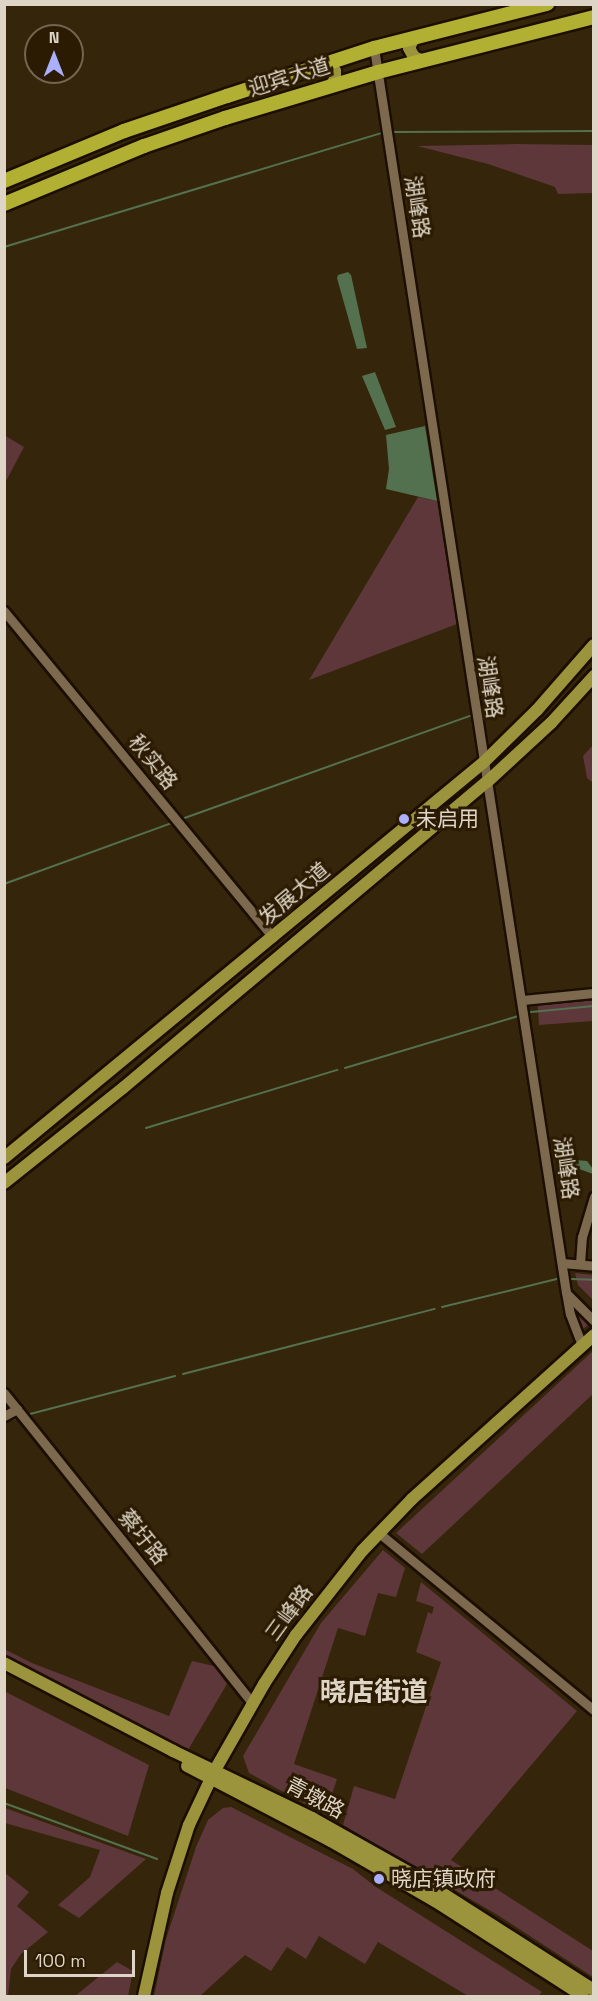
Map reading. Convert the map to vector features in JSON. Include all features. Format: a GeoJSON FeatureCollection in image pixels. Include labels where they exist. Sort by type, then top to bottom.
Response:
{"type":"FeatureCollection","features":[{"type":"Feature","properties":{"kind":"highway","name":"迎宾大道"},"geometry":{"type":"LineString","coordinates":[[4,181],[124,131],[374,48],[547,4]]}},
{"type":"Feature","properties":{"kind":"highway","name":"迎宾大道"},"geometry":{"type":"LineString","coordinates":[[4,204],[144,146],[330,86],[514,35],[594,17]]}},
{"type":"Feature","properties":{"kind":"main road"},"geometry":{"type":"LineString","coordinates":[[414,37],[409,48],[414,57],[423,61]]}},
{"type":"Feature","properties":{"kind":"main road"},"geometry":{"type":"LineString","coordinates":[[321,66],[335,71],[335,80],[330,86]]}},
{"type":"Feature","properties":{"kind":"main road","name":"发展大道"},"geometry":{"type":"LineString","coordinates":[[4,1158],[484,762],[537,710],[594,645]]}},
{"type":"Feature","properties":{"kind":"main road","name":"发展大道"},"geometry":{"type":"LineString","coordinates":[[4,1183],[123,1088],[487,782],[551,723],[594,676]]}},
{"type":"Feature","properties":{"kind":"main road","name":"三峰路"},"geometry":{"type":"LineString","coordinates":[[144,1996],[177,1861],[189,1825],[213,1774],[296,1635],[379,1533],[412,1499],[594,1335]]}},
{"type":"Feature","properties":{"kind":"main road","name":"青墩路"},"geometry":{"type":"LineString","coordinates":[[4,1663],[213,1774],[435,1901],[583,1996]]}},
{"type":"Feature","properties":{"kind":"main road","name":"青墩路"},"geometry":{"type":"LineString","coordinates":[[4,1671],[213,1774],[312,1818],[409,1872],[594,1990]]}},
{"type":"Feature","properties":{"kind":"street","name":"湖峰路"},"geometry":{"type":"LineString","coordinates":[[374,48],[566,1292],[570,1314],[582,1346]]}},
{"type":"Feature","properties":{"kind":"street","name":"秋实路"},"geometry":{"type":"LineString","coordinates":[[4,611],[273,937]]}},
{"type":"Feature","properties":{"kind":"street"},"geometry":{"type":"LineString","coordinates":[[522,1000],[594,993]]}},
{"type":"Feature","properties":{"kind":"street"},"geometry":{"type":"LineString","coordinates":[[580,1264],[582,1237],[594,1197]]}},
{"type":"Feature","properties":{"kind":"street"},"geometry":{"type":"LineString","coordinates":[[562,1263],[594,1266]]}},
{"type":"Feature","properties":{"kind":"street"},"geometry":{"type":"LineString","coordinates":[[566,1292],[571,1300],[594,1321]]}},
{"type":"Feature","properties":{"kind":"street","name":"蔡圩路"},"geometry":{"type":"LineString","coordinates":[[4,1393],[253,1704]]}},
{"type":"Feature","properties":{"kind":"street"},"geometry":{"type":"LineString","coordinates":[[4,1416],[17,1409]]}},
{"type":"Feature","properties":{"kind":"street"},"geometry":{"type":"LineString","coordinates":[[379,1533],[594,1710]]}},
{"type":"Feature","properties":{"kind":"shaded area"},"geometry":{"type":"Polygon","coordinates":[[[593,145],[593,193],[558,194],[555,187],[488,164],[417,146],[593,145]]]}},
{"type":"Feature","properties":{"kind":"shaded area"},"geometry":{"type":"Polygon","coordinates":[[[348,272],[351,275],[367,348],[357,349],[337,278],[338,275],[348,272]]]}},
{"type":"Feature","properties":{"kind":"shaded area"},"geometry":{"type":"Polygon","coordinates":[[[375,372],[396,427],[385,430],[362,376],[375,372]]]}},
{"type":"Feature","properties":{"kind":"shaded area"},"geometry":{"type":"Polygon","coordinates":[[[425,426],[437,501],[386,489],[389,469],[386,435],[425,426]]]}},
{"type":"Feature","properties":{"kind":"shaded area"},"geometry":{"type":"Polygon","coordinates":[[[4,435],[24,447],[5,483],[4,483],[4,435]]]}},
{"type":"Feature","properties":{"kind":"shaded area"},"geometry":{"type":"Polygon","coordinates":[[[418,497],[437,501],[457,624],[309,680],[418,497]]]}},
{"type":"Feature","properties":{"kind":"shaded area"},"geometry":{"type":"Polygon","coordinates":[[[593,745],[593,783],[587,778],[583,756],[593,745]]]}},
{"type":"Feature","properties":{"kind":"shaded area"},"geometry":{"type":"Polygon","coordinates":[[[593,989],[593,1021],[539,1025],[537,994],[593,989]]]}},
{"type":"Feature","properties":{"kind":"shaded area"},"geometry":{"type":"Polygon","coordinates":[[[575,1160],[587,1161],[593,1169],[593,1174],[571,1166],[575,1160]]]}},
{"type":"Feature","properties":{"kind":"shaded area"},"geometry":{"type":"Polygon","coordinates":[[[575,1273],[593,1275],[593,1300],[578,1285],[575,1273]]]}},
{"type":"Feature","properties":{"kind":"shaded area"},"geometry":{"type":"Polygon","coordinates":[[[571,1305],[588,1321],[587,1326],[580,1331],[571,1305]]]}},
{"type":"Feature","properties":{"kind":"shaded area"},"geometry":{"type":"Polygon","coordinates":[[[593,1351],[593,1394],[422,1554],[396,1533],[593,1351]]]}},
{"type":"Feature","properties":{"kind":"shaded area"},"geometry":{"type":"Polygon","coordinates":[[[383,1550],[405,1568],[396,1597],[378,1593],[365,1636],[338,1628],[294,1764],[337,1779],[325,1815],[249,1773],[243,1756],[321,1623],[383,1550]]]}},
{"type":"Feature","properties":{"kind":"shaded area"},"geometry":{"type":"Polygon","coordinates":[[[421,1582],[577,1711],[451,1860],[593,1951],[593,1977],[496,1914],[343,1825],[354,1786],[395,1799],[441,1662],[416,1652],[428,1612],[432,1614],[434,1607],[416,1601],[421,1582]]]}},
{"type":"Feature","properties":{"kind":"shaded area"},"geometry":{"type":"Polygon","coordinates":[[[4,1649],[32,1663],[169,1716],[192,1661],[214,1666],[227,1684],[188,1750],[5,1660],[4,1649]]]}},
{"type":"Feature","properties":{"kind":"shaded area"},"geometry":{"type":"Polygon","coordinates":[[[4,1691],[149,1765],[128,1836],[5,1788],[4,1691]]]}},
{"type":"Feature","properties":{"kind":"shaded area"},"geometry":{"type":"Polygon","coordinates":[[[231,1807],[353,1869],[376,1887],[542,1992],[539,1996],[468,1996],[378,1942],[365,1964],[319,1936],[306,1959],[287,1947],[271,1971],[245,1955],[200,1996],[154,1996],[166,1939],[196,1847],[208,1820],[223,1808],[231,1807]]]}},
{"type":"Feature","properties":{"kind":"shaded area"},"geometry":{"type":"Polygon","coordinates":[[[5,1808],[146,1859],[79,1918],[58,1905],[90,1877],[100,1850],[5,1823],[5,1808]]]}},
{"type":"Feature","properties":{"kind":"shaded area"},"geometry":{"type":"Polygon","coordinates":[[[5,1873],[29,1892],[17,1906],[48,1932],[21,1954],[11,1969],[8,1996],[4,1996],[5,1873]]]}},
{"type":"Feature","properties":{"kind":"shaded area"},"geometry":{"type":"Polygon","coordinates":[[[117,1962],[133,1971],[128,1996],[75,1996],[117,1962]]]}},
{"type":"Feature","properties":{"kind":"waterway"},"geometry":{"type":"LineString","coordinates":[[394,132],[594,131]]}},
{"type":"Feature","properties":{"kind":"waterway"},"geometry":{"type":"LineString","coordinates":[[4,247],[381,133]]}},
{"type":"Feature","properties":{"kind":"waterway"},"geometry":{"type":"LineString","coordinates":[[179,820],[470,716]]}},
{"type":"Feature","properties":{"kind":"waterway"},"geometry":{"type":"LineString","coordinates":[[4,884],[174,822]]}},
{"type":"Feature","properties":{"kind":"waterway"},"geometry":{"type":"LineString","coordinates":[[531,1012],[594,1006]]}},
{"type":"Feature","properties":{"kind":"waterway"},"geometry":{"type":"LineString","coordinates":[[345,1068],[518,1016]]}},
{"type":"Feature","properties":{"kind":"waterway"},"geometry":{"type":"LineString","coordinates":[[146,1128],[337,1070]]}},
{"type":"Feature","properties":{"kind":"waterway"},"geometry":{"type":"LineString","coordinates":[[442,1307],[557,1279]]}},
{"type":"Feature","properties":{"kind":"waterway"},"geometry":{"type":"LineString","coordinates":[[571,1279],[594,1280]]}},
{"type":"Feature","properties":{"kind":"waterway"},"geometry":{"type":"LineString","coordinates":[[183,1374],[435,1309]]}},
{"type":"Feature","properties":{"kind":"waterway"},"geometry":{"type":"LineString","coordinates":[[30,1414],[175,1376]]}},
{"type":"Feature","properties":{"kind":"waterway"},"geometry":{"type":"LineString","coordinates":[[4,1422],[16,1418]]}},
{"type":"Feature","properties":{"kind":"waterway"},"geometry":{"type":"LineString","coordinates":[[4,1803],[157,1859]]}},
{"type":"Feature","properties":{"kind":"place","name":"未启用"},"geometry":{"type":"Point","coordinates":[404,819]}},
{"type":"Feature","properties":{"kind":"place","name":"晓店镇政府"},"geometry":{"type":"Point","coordinates":[379,1879]}},
{"type":"Feature","properties":{"kind":"district","name":"晓店街道"},"geometry":{"type":"Point","coordinates":[374,1692]}}]}
